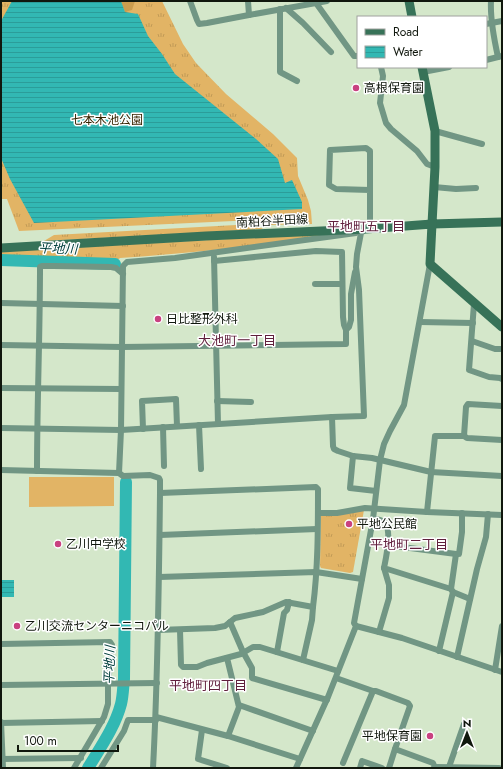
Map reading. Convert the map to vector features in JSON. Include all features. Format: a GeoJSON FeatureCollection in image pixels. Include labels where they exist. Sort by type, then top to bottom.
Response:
{"type":"FeatureCollection","features":[{"type":"Feature","properties":{"kind":"main road"},"geometry":{"type":"LineString","coordinates":[[410,2],[412,16]]}},
{"type":"Feature","properties":{"kind":"main road"},"geometry":{"type":"LineString","coordinates":[[423,70],[435,131],[436,147],[430,264],[502,327]]}},
{"type":"Feature","properties":{"kind":"main road","name":"南粕谷半田線"},"geometry":{"type":"LineString","coordinates":[[1,248],[206,236],[366,230],[432,224],[502,222]]}},
{"type":"Feature","properties":{"kind":"street"},"geometry":{"type":"LineString","coordinates":[[190,1],[200,24],[207,24],[249,14],[326,1]]}},
{"type":"Feature","properties":{"kind":"street"},"geometry":{"type":"LineString","coordinates":[[248,1],[249,14]]}},
{"type":"Feature","properties":{"kind":"street"},"geometry":{"type":"LineString","coordinates":[[487,60],[500,57],[489,24],[491,1]]}},
{"type":"Feature","properties":{"kind":"street"},"geometry":{"type":"LineString","coordinates":[[316,3],[354,56],[357,56]]}},
{"type":"Feature","properties":{"kind":"street"},"geometry":{"type":"LineString","coordinates":[[283,9],[303,23],[331,52]]}},
{"type":"Feature","properties":{"kind":"street"},"geometry":{"type":"LineString","coordinates":[[283,9],[280,72],[297,81]]}},
{"type":"Feature","properties":{"kind":"street"},"geometry":{"type":"LineString","coordinates":[[489,24],[502,21]]}},
{"type":"Feature","properties":{"kind":"street"},"geometry":{"type":"LineString","coordinates":[[381,68],[383,76],[380,103],[386,123],[417,151],[427,164],[435,167]]}},
{"type":"Feature","properties":{"kind":"street"},"geometry":{"type":"LineString","coordinates":[[423,70],[440,68]]}},
{"type":"Feature","properties":{"kind":"street"},"geometry":{"type":"LineString","coordinates":[[435,131],[482,144]]}},
{"type":"Feature","properties":{"kind":"street"},"geometry":{"type":"LineString","coordinates":[[346,330],[349,327],[351,320],[351,294],[357,254],[366,230],[370,190],[370,151],[366,148],[330,150],[330,185],[336,189],[370,190]]}},
{"type":"Feature","properties":{"kind":"street"},"geometry":{"type":"LineString","coordinates":[[434,187],[456,189],[476,188]]}},
{"type":"Feature","properties":{"kind":"street"},"geometry":{"type":"LineString","coordinates":[[120,473],[123,274],[125,264],[214,253],[366,230]]}},
{"type":"Feature","properties":{"kind":"street"},"geometry":{"type":"LineString","coordinates":[[1,345],[122,348],[346,344],[346,330],[343,317],[342,252],[316,251],[214,260]]}},
{"type":"Feature","properties":{"kind":"street"},"geometry":{"type":"LineString","coordinates":[[214,253],[218,424]]}},
{"type":"Feature","properties":{"kind":"street"},"geometry":{"type":"LineString","coordinates":[[296,768],[327,700],[356,626],[354,623],[373,519],[380,460],[384,444],[404,405],[430,264]]}},
{"type":"Feature","properties":{"kind":"street"},"geometry":{"type":"LineString","coordinates":[[37,471],[40,267],[111,267],[116,268],[123,274]]}},
{"type":"Feature","properties":{"kind":"street"},"geometry":{"type":"LineString","coordinates":[[1,428],[121,430],[364,416],[359,290],[356,267]]}},
{"type":"Feature","properties":{"kind":"street"},"geometry":{"type":"LineString","coordinates":[[315,284],[342,284]]}},
{"type":"Feature","properties":{"kind":"street"},"geometry":{"type":"LineString","coordinates":[[1,304],[123,306]]}},
{"type":"Feature","properties":{"kind":"street"},"geometry":{"type":"LineString","coordinates":[[474,304],[469,370],[489,377],[502,379]]}},
{"type":"Feature","properties":{"kind":"street"},"geometry":{"type":"LineString","coordinates":[[420,322],[473,323]]}},
{"type":"Feature","properties":{"kind":"street"},"geometry":{"type":"LineString","coordinates":[[472,341],[494,349],[502,349]]}},
{"type":"Feature","properties":{"kind":"street"},"geometry":{"type":"LineString","coordinates":[[1,388],[121,389]]}},
{"type":"Feature","properties":{"kind":"street"},"geometry":{"type":"LineString","coordinates":[[144,429],[142,401],[176,399],[178,426]]}},
{"type":"Feature","properties":{"kind":"street"},"geometry":{"type":"LineString","coordinates":[[217,401],[251,402]]}},
{"type":"Feature","properties":{"kind":"street"},"geometry":{"type":"LineString","coordinates":[[464,436],[466,407],[468,404],[502,406]]}},
{"type":"Feature","properties":{"kind":"street"},"geometry":{"type":"LineString","coordinates":[[332,417],[333,446],[334,449],[338,451],[353,456],[372,458],[431,472],[502,476]]}},
{"type":"Feature","properties":{"kind":"street"},"geometry":{"type":"LineString","coordinates":[[199,425],[201,469]]}},
{"type":"Feature","properties":{"kind":"street"},"geometry":{"type":"LineString","coordinates":[[163,428],[164,466]]}},
{"type":"Feature","properties":{"kind":"street"},"geometry":{"type":"LineString","coordinates":[[428,512],[435,436],[464,436],[467,438],[502,440]]}},
{"type":"Feature","properties":{"kind":"street"},"geometry":{"type":"LineString","coordinates":[[353,456],[350,488],[376,491]]}},
{"type":"Feature","properties":{"kind":"street"},"geometry":{"type":"LineString","coordinates":[[1,470],[120,473],[123,476],[150,475],[159,478],[160,535],[157,683],[153,768]]}},
{"type":"Feature","properties":{"kind":"street"},"geometry":{"type":"LineString","coordinates":[[160,493],[316,487],[318,490],[316,572],[312,620],[303,660]]}},
{"type":"Feature","properties":{"kind":"street"},"geometry":{"type":"LineString","coordinates":[[318,513],[337,513],[365,508],[502,515]]}},
{"type":"Feature","properties":{"kind":"street"},"geometry":{"type":"LineString","coordinates":[[439,651],[452,590],[456,554],[459,554],[462,532],[462,513]]}},
{"type":"Feature","properties":{"kind":"street"},"geometry":{"type":"LineString","coordinates":[[457,657],[486,537],[488,514]]}},
{"type":"Feature","properties":{"kind":"street"},"geometry":{"type":"LineString","coordinates":[[373,519],[380,520],[385,523],[388,530],[384,568],[389,598],[379,632]]}},
{"type":"Feature","properties":{"kind":"street"},"geometry":{"type":"LineString","coordinates":[[160,535],[317,529]]}},
{"type":"Feature","properties":{"kind":"street"},"geometry":{"type":"LineString","coordinates":[[387,545],[456,554]]}},
{"type":"Feature","properties":{"kind":"street"},"geometry":{"type":"LineString","coordinates":[[384,568],[452,590],[470,599]]}},
{"type":"Feature","properties":{"kind":"street"},"geometry":{"type":"LineString","coordinates":[[159,577],[316,572],[362,579]]}},
{"type":"Feature","properties":{"kind":"street"},"geometry":{"type":"LineString","coordinates":[[158,630],[215,628],[225,626],[235,618],[263,612],[286,602],[313,607]]}},
{"type":"Feature","properties":{"kind":"street"},"geometry":{"type":"LineString","coordinates":[[277,652],[284,613],[287,610],[288,602]]}},
{"type":"Feature","properties":{"kind":"street"},"geometry":{"type":"LineString","coordinates":[[230,622],[243,652],[252,668],[252,678],[327,700]]}},
{"type":"Feature","properties":{"kind":"street"},"geometry":{"type":"LineString","coordinates":[[356,626],[402,638],[502,672]]}},
{"type":"Feature","properties":{"kind":"street"},"geometry":{"type":"LineString","coordinates":[[495,670],[502,626]]}},
{"type":"Feature","properties":{"kind":"street"},"geometry":{"type":"LineString","coordinates":[[180,630],[181,665],[183,667],[197,667],[241,654],[253,647],[260,647],[338,671]]}},
{"type":"Feature","properties":{"kind":"street"},"geometry":{"type":"LineString","coordinates":[[1,644],[110,642],[112,645],[111,683],[108,704],[104,717],[74,768]]}},
{"type":"Feature","properties":{"kind":"street"},"geometry":{"type":"LineString","coordinates":[[227,658],[239,705],[239,710],[228,736]]}},
{"type":"Feature","properties":{"kind":"street"},"geometry":{"type":"LineString","coordinates":[[336,678],[409,704],[410,706],[389,768]]}},
{"type":"Feature","properties":{"kind":"street"},"geometry":{"type":"LineString","coordinates":[[1,685],[157,683]]}},
{"type":"Feature","properties":{"kind":"street"},"geometry":{"type":"LineString","coordinates":[[343,763],[374,691]]}},
{"type":"Feature","properties":{"kind":"street"},"geometry":{"type":"LineString","coordinates":[[239,705],[313,731]]}},
{"type":"Feature","properties":{"kind":"street"},"geometry":{"type":"LineString","coordinates":[[101,768],[124,731],[128,720],[156,718],[228,736],[300,759]]}},
{"type":"Feature","properties":{"kind":"street"},"geometry":{"type":"LineString","coordinates":[[2,768],[1,723],[102,721]]}},
{"type":"Feature","properties":{"kind":"street"},"geometry":{"type":"LineString","coordinates":[[449,767],[464,724]]}},
{"type":"Feature","properties":{"kind":"street"},"geometry":{"type":"LineString","coordinates":[[202,730],[198,759],[214,766],[227,768]]}},
{"type":"Feature","properties":{"kind":"street"},"geometry":{"type":"LineString","coordinates":[[395,750],[433,763],[435,768],[499,768]]}},
{"type":"Feature","properties":{"kind":"street"},"geometry":{"type":"LineString","coordinates":[[2,759],[81,758]]}},
{"type":"Feature","properties":{"kind":"street"},"geometry":{"type":"LineString","coordinates":[[360,768],[362,761],[382,768]]}},
{"type":"Feature","properties":{"kind":"green space","name":"七本木池公園"},"geometry":{"type":"Polygon","coordinates":[[[1,1],[162,1],[183,44],[196,63],[226,94],[273,134],[297,158],[298,176],[308,200],[312,224],[268,225],[255,220],[19,231],[7,199],[2,199],[1,196],[1,1]]]}},
{"type":"Feature","properties":{"kind":"green space"},"geometry":{"type":"Polygon","coordinates":[[[121,1],[135,1],[132,10],[125,12],[121,1]]]}},
{"type":"Feature","properties":{"kind":"green space"},"geometry":{"type":"Polygon","coordinates":[[[254,224],[263,229],[44,241],[54,235],[254,224]]]}},
{"type":"Feature","properties":{"kind":"green space"},"geometry":{"type":"Polygon","coordinates":[[[338,233],[229,248],[120,258],[115,262],[1,258],[1,251],[338,233]]]}},
{"type":"Feature","properties":{"kind":"green space"},"geometry":{"type":"Polygon","coordinates":[[[29,477],[114,477],[114,506],[29,507],[29,477]]]}},
{"type":"Feature","properties":{"kind":"green space"},"geometry":{"type":"Polygon","coordinates":[[[364,510],[353,572],[350,573],[321,568],[321,515],[364,510]]]}},
{"type":"Feature","properties":{"kind":"water","name":"七本木池公園"},"geometry":{"type":"Polygon","coordinates":[[[12,1],[121,1],[125,12],[138,14],[148,36],[175,74],[256,139],[278,159],[285,183],[292,180],[302,202],[302,209],[34,223],[10,179],[1,158],[1,21],[12,1]]]}},
{"type":"Feature","properties":{"kind":"water"},"geometry":{"type":"Polygon","coordinates":[[[1,580],[14,580],[14,597],[1,597],[1,580]]]}},
{"type":"Feature","properties":{"kind":"waterway","name":"平地川"},"geometry":{"type":"LineString","coordinates":[[1,260],[115,264]]}},
{"type":"Feature","properties":{"kind":"waterway","name":"平地川"},"geometry":{"type":"LineString","coordinates":[[88,768],[111,729],[118,713],[122,698],[124,679],[126,482]]}},
{"type":"Feature","properties":{"kind":"place","name":"高根保育園"},"geometry":{"type":"Point","coordinates":[356,88]}},
{"type":"Feature","properties":{"kind":"place","name":"日比整形外科"},"geometry":{"type":"Point","coordinates":[158,319]}},
{"type":"Feature","properties":{"kind":"place","name":"平地公民館"},"geometry":{"type":"Point","coordinates":[349,524]}},
{"type":"Feature","properties":{"kind":"place","name":"乙川中学校"},"geometry":{"type":"Point","coordinates":[58,544]}},
{"type":"Feature","properties":{"kind":"place","name":"乙川交流センターニコパル"},"geometry":{"type":"Point","coordinates":[17,626]}},
{"type":"Feature","properties":{"kind":"place","name":"平地保育園"},"geometry":{"type":"Point","coordinates":[430,736]}},
{"type":"Feature","properties":{"kind":"district","name":"平地町五丁目"},"geometry":{"type":"Point","coordinates":[366,226]}},
{"type":"Feature","properties":{"kind":"district","name":"大池町一丁目"},"geometry":{"type":"Point","coordinates":[237,340]}},
{"type":"Feature","properties":{"kind":"district","name":"平地町二丁目"},"geometry":{"type":"Point","coordinates":[409,544]}},
{"type":"Feature","properties":{"kind":"district","name":"平地町四丁目"},"geometry":{"type":"Point","coordinates":[208,685]}}]}
